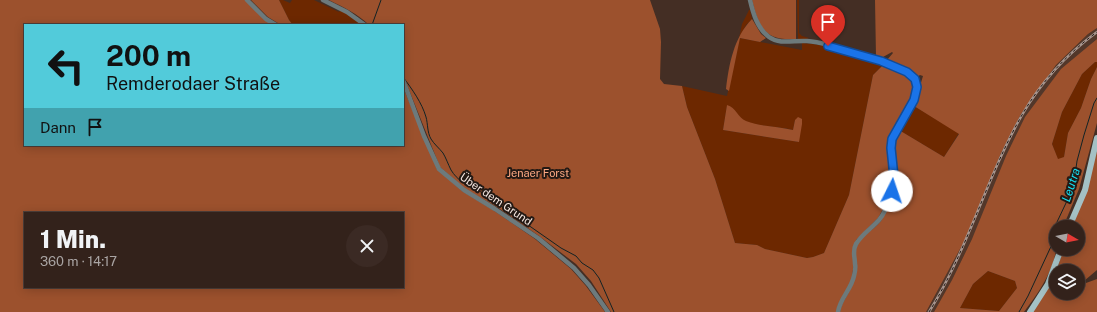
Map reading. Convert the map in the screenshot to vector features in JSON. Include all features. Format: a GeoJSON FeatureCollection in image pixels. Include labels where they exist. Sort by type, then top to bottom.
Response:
{"type":"FeatureCollection","features":[{"type":"Feature","properties":{"kind":"main road"},"geometry":{"type":"LineString","coordinates":[[1072,220],[1085,190],[1097,138]]}},
{"type":"Feature","properties":{"kind":"main road"},"geometry":{"type":"LineString","coordinates":[[1030,312],[1048,284],[1059,256]]}},
{"type":"Feature","properties":{"kind":"street"},"geometry":{"type":"LineString","coordinates":[[247,0],[266,19],[274,24]]}},
{"type":"Feature","properties":{"kind":"street"},"geometry":{"type":"LineString","coordinates":[[323,0],[347,12],[364,24]]}},
{"type":"Feature","properties":{"kind":"street"},"geometry":{"type":"LineString","coordinates":[[750,0],[758,25],[763,32],[774,40],[783,42],[807,41],[859,54],[907,72],[913,76],[917,83],[917,92],[914,100],[892,139],[891,148],[894,177],[892,191],[880,220],[862,236],[855,245],[853,253],[856,265],[853,279],[840,303],[838,312]]}},
{"type":"Feature","properties":{"kind":"street","name":"Über dem Grund"},"geometry":{"type":"LineString","coordinates":[[404,84],[439,168],[464,190],[538,238],[574,268],[589,285],[608,312]]}},
{"type":"Feature","properties":{"kind":"shaded area"},"geometry":{"type":"Polygon","coordinates":[[[279,0],[290,3],[292,0],[314,0],[339,12],[341,9],[364,24],[292,24],[279,0]]]}},
{"type":"Feature","properties":{"kind":"shaded area"},"geometry":{"type":"Polygon","coordinates":[[[797,0],[799,0],[799,33],[802,36],[809,38],[806,39],[798,39],[797,0]]]}},
{"type":"Feature","properties":{"kind":"shaded area"},"geometry":{"type":"Polygon","coordinates":[[[749,10],[752,19],[746,25],[739,38],[742,24],[749,10]]]}},
{"type":"Feature","properties":{"kind":"shaded area"},"geometry":{"type":"Polygon","coordinates":[[[1097,28],[1097,39],[1093,42],[972,239],[934,312],[926,312],[1021,114],[1056,65],[1088,34],[1097,28]]]}},
{"type":"Feature","properties":{"kind":"shaded area"},"geometry":{"type":"Polygon","coordinates":[[[740,38],[802,50],[802,43],[812,44],[843,51],[884,64],[873,75],[849,195],[824,253],[807,258],[765,249],[757,245],[735,243],[715,179],[687,107],[682,86],[727,96],[740,38]],[[727,106],[723,130],[799,142],[795,120],[793,130],[754,124],[743,120],[730,107],[727,106]]]}},
{"type":"Feature","properties":{"kind":"shaded area"},"geometry":{"type":"Polygon","coordinates":[[[1095,62],[1097,62],[1097,67],[1091,79],[1081,108],[1068,133],[1064,157],[1058,160],[1052,144],[1062,112],[1082,74],[1095,62]]]}},
{"type":"Feature","properties":{"kind":"shaded area"},"geometry":{"type":"Polygon","coordinates":[[[914,106],[959,133],[944,157],[899,130],[914,106]]]}},
{"type":"Feature","properties":{"kind":"shaded area"},"geometry":{"type":"Polygon","coordinates":[[[988,271],[1015,281],[1017,288],[999,311],[960,308],[973,284],[988,271]]]}},
{"type":"Feature","properties":{"kind":"green space"},"geometry":{"type":"Polygon","coordinates":[[[0,0],[245,0],[272,24],[24,24],[24,146],[404,146],[404,89],[437,169],[462,191],[535,239],[571,269],[586,286],[605,312],[0,312],[0,0]]]}},
{"type":"Feature","properties":{"kind":"green space"},"geometry":{"type":"Polygon","coordinates":[[[251,0],[279,0],[292,24],[279,24],[268,17],[251,0]]]}},
{"type":"Feature","properties":{"kind":"green space","name":"Jenaer Forst"},"geometry":{"type":"Polygon","coordinates":[[[329,0],[650,0],[660,29],[660,79],[664,84],[682,86],[687,107],[715,179],[735,243],[757,245],[765,249],[807,258],[824,253],[849,195],[873,75],[884,64],[912,77],[915,83],[915,91],[911,104],[893,135],[893,177],[891,190],[886,204],[878,218],[856,240],[852,279],[837,312],[611,312],[591,281],[576,264],[497,207],[465,189],[440,167],[404,77],[404,24],[368,24],[345,8],[329,0]]]}},
{"type":"Feature","properties":{"kind":"green space"},"geometry":{"type":"Polygon","coordinates":[[[752,0],[796,0],[796,39],[777,38],[765,31],[757,18],[752,0]]]}},
{"type":"Feature","properties":{"kind":"green space"},"geometry":{"type":"Polygon","coordinates":[[[875,0],[1097,0],[1097,28],[1088,34],[1056,65],[1021,114],[1001,153],[967,236],[926,312],[840,312],[853,282],[856,247],[861,239],[881,221],[896,184],[897,176],[893,152],[895,139],[899,130],[944,157],[959,134],[914,106],[923,76],[920,75],[916,78],[888,62],[887,60],[893,53],[892,52],[883,57],[876,57],[875,0]]]}},
{"type":"Feature","properties":{"kind":"green space"},"geometry":{"type":"Polygon","coordinates":[[[752,19],[761,34],[766,38],[760,42],[740,38],[729,91],[726,89],[733,51],[741,34],[752,19]]]}},
{"type":"Feature","properties":{"kind":"green space"},"geometry":{"type":"Polygon","coordinates":[[[1097,39],[1097,62],[1095,62],[1082,74],[1062,112],[1052,144],[1058,159],[1064,157],[1068,133],[1081,108],[1091,79],[1097,67],[1097,123],[1079,189],[1066,220],[1049,220],[1049,256],[1055,257],[1053,264],[1049,264],[1049,272],[1044,282],[1024,312],[934,312],[972,239],[1006,156],[1025,117],[1061,69],[1097,39]],[[988,271],[973,284],[960,308],[999,311],[1017,288],[1015,281],[988,271]]]}},
{"type":"Feature","properties":{"kind":"green space"},"geometry":{"type":"Polygon","coordinates":[[[727,105],[733,108],[743,120],[757,124],[793,130],[795,120],[798,117],[802,119],[799,142],[723,130],[727,105]]]}},
{"type":"Feature","properties":{"kind":"green space"},"geometry":{"type":"Polygon","coordinates":[[[1097,150],[1097,270],[1085,280],[1085,264],[1059,264],[1061,256],[1085,256],[1085,220],[1073,220],[1097,150]]]}},
{"type":"Feature","properties":{"kind":"green space"},"geometry":{"type":"Polygon","coordinates":[[[1097,279],[1097,312],[1032,312],[1049,286],[1049,300],[1085,300],[1085,282],[1086,283],[1097,279]]]}},
{"type":"Feature","properties":{"kind":"waterway"},"geometry":{"type":"LineString","coordinates":[[372,24],[381,0]]}},
{"type":"Feature","properties":{"kind":"waterway"},"geometry":{"type":"LineString","coordinates":[[404,78],[422,107],[431,139],[443,153],[456,177],[466,185],[478,190],[561,248],[576,256],[582,263],[593,270],[599,278],[614,312]]}},
{"type":"Feature","properties":{"kind":"waterway","name":"Leutra"},"geometry":{"type":"LineString","coordinates":[[1019,312],[1054,240],[1057,222],[1074,182],[1077,161],[1084,135],[1097,98]]}},
{"type":"Feature","properties":{"kind":"railway"},"geometry":{"type":"LineString","coordinates":[[929,312],[955,264],[1009,139],[1029,103],[1055,69],[1097,32]]}},
{"type":"Feature","properties":{"kind":"route"},"geometry":{"type":"LineString","coordinates":[[828,46],[859,54],[891,65],[913,76],[917,83],[917,92],[912,105],[892,139],[891,155],[894,184],[892,191]]}}]}
